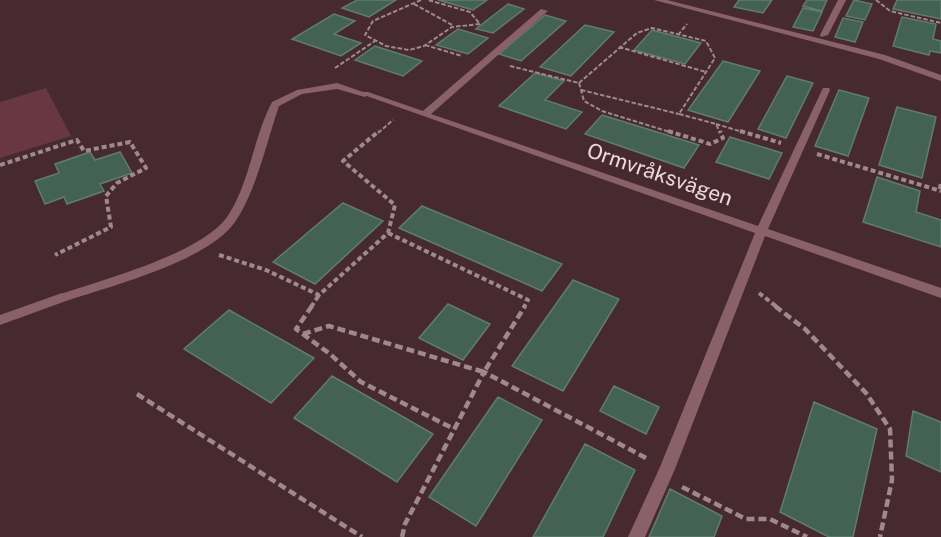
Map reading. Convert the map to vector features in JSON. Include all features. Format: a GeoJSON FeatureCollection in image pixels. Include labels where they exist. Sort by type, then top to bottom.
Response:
{"type":"FeatureCollection","features":[{"type":"Feature","properties":{"kind":"street"},"geometry":{"type":"LineString","coordinates":[[657,0],[882,57],[941,78]]}},
{"type":"Feature","properties":{"kind":"street"},"geometry":{"type":"LineString","coordinates":[[824,35],[842,0]]}},
{"type":"Feature","properties":{"kind":"street"},"geometry":{"type":"LineString","coordinates":[[425,114],[544,11]]}},
{"type":"Feature","properties":{"kind":"street","name":"Ormvråksvägen"},"geometry":{"type":"LineString","coordinates":[[0,320],[198,247],[230,222],[275,104],[300,92],[337,86],[425,114],[941,292]]}},
{"type":"Feature","properties":{"kind":"street"},"geometry":{"type":"LineString","coordinates":[[636,537],[666,473],[762,230],[826,90]]}},
{"type":"Feature","properties":{"kind":"path"},"geometry":{"type":"LineString","coordinates":[[421,0],[373,21],[365,35],[377,43],[416,50],[454,26]]}},
{"type":"Feature","properties":{"kind":"path"},"geometry":{"type":"LineString","coordinates":[[414,4],[454,26],[470,28],[480,24],[470,12],[428,0]]}},
{"type":"Feature","properties":{"kind":"path"},"geometry":{"type":"LineString","coordinates":[[876,0],[890,11],[941,23]]}},
{"type":"Feature","properties":{"kind":"path"},"geometry":{"type":"LineString","coordinates":[[579,83],[636,33],[652,28],[706,41],[715,58],[679,114]]}},
{"type":"Feature","properties":{"kind":"path"},"geometry":{"type":"LineString","coordinates":[[425,45],[483,62],[514,66],[579,83]]}},
{"type":"Feature","properties":{"kind":"path"},"geometry":{"type":"LineString","coordinates":[[619,47],[706,72]]}},
{"type":"Feature","properties":{"kind":"path"},"geometry":{"type":"LineString","coordinates":[[579,83],[584,101],[602,111],[710,144],[723,138],[716,124]]}},
{"type":"Feature","properties":{"kind":"path"},"geometry":{"type":"LineString","coordinates":[[580,90],[716,124],[940,190],[941,182]]}},
{"type":"Feature","properties":{"kind":"path"},"geometry":{"type":"LineString","coordinates":[[407,108],[343,161],[395,205],[388,233],[319,295],[296,329],[330,354],[361,382],[454,429]]}},
{"type":"Feature","properties":{"kind":"path"},"geometry":{"type":"LineString","coordinates":[[0,165],[77,140],[84,151],[130,142],[146,168],[117,183],[106,196],[111,227],[55,255]]}},
{"type":"Feature","properties":{"kind":"path"},"geometry":{"type":"LineString","coordinates":[[388,233],[528,300],[484,372],[405,524],[402,537]]}},
{"type":"Feature","properties":{"kind":"path"},"geometry":{"type":"LineString","coordinates":[[198,247],[266,270],[319,295]]}},
{"type":"Feature","properties":{"kind":"path"},"geometry":{"type":"LineString","coordinates":[[742,279],[805,329],[866,393],[890,429],[892,480],[880,537]]}},
{"type":"Feature","properties":{"kind":"path"},"geometry":{"type":"LineString","coordinates":[[303,334],[329,326],[484,372],[746,519],[770,519],[807,537]]}},
{"type":"Feature","properties":{"kind":"path"},"geometry":{"type":"LineString","coordinates":[[137,394],[362,537]]}},
{"type":"Feature","properties":{"kind":"shaded area"},"geometry":{"type":"Polygon","coordinates":[[[46,88],[71,136],[0,158],[0,102],[46,88]]]}},
{"type":"Feature","properties":{"kind":"building"},"geometry":{"type":"Polygon","coordinates":[[[357,0],[396,0],[369,17],[342,8],[357,0]]]}},
{"type":"Feature","properties":{"kind":"building"},"geometry":{"type":"Polygon","coordinates":[[[438,0],[487,0],[473,10],[438,0]]]}},
{"type":"Feature","properties":{"kind":"building"},"geometry":{"type":"Polygon","coordinates":[[[739,0],[772,0],[763,13],[734,7],[739,0]]]}},
{"type":"Feature","properties":{"kind":"building"},"geometry":{"type":"Polygon","coordinates":[[[807,0],[827,0],[822,11],[803,6],[807,0]]]}},
{"type":"Feature","properties":{"kind":"building"},"geometry":{"type":"Polygon","coordinates":[[[854,0],[872,4],[865,20],[846,16],[854,0]]]}},
{"type":"Feature","properties":{"kind":"building"},"geometry":{"type":"Polygon","coordinates":[[[897,0],[941,0],[941,19],[893,9],[897,0]]]}},
{"type":"Feature","properties":{"kind":"building"},"geometry":{"type":"Polygon","coordinates":[[[508,4],[524,9],[493,33],[476,29],[508,4]]]}},
{"type":"Feature","properties":{"kind":"building"},"geometry":{"type":"Polygon","coordinates":[[[803,8],[822,12],[813,31],[793,27],[803,8]]]}},
{"type":"Feature","properties":{"kind":"building"},"geometry":{"type":"Polygon","coordinates":[[[334,14],[355,21],[334,34],[361,43],[341,56],[292,39],[334,14]]]}},
{"type":"Feature","properties":{"kind":"building"},"geometry":{"type":"Polygon","coordinates":[[[545,15],[566,21],[521,61],[499,54],[545,15]]]}},
{"type":"Feature","properties":{"kind":"building"},"geometry":{"type":"Polygon","coordinates":[[[902,17],[936,24],[933,39],[941,41],[941,53],[930,51],[929,55],[893,46],[902,17]]]}},
{"type":"Feature","properties":{"kind":"building"},"geometry":{"type":"Polygon","coordinates":[[[843,18],[863,22],[855,42],[835,37],[843,18]]]}},
{"type":"Feature","properties":{"kind":"building"},"geometry":{"type":"Polygon","coordinates":[[[585,25],[614,32],[571,76],[540,67],[585,25]]]}},
{"type":"Feature","properties":{"kind":"building"},"geometry":{"type":"Polygon","coordinates":[[[458,29],[488,38],[468,54],[436,45],[458,29]]]}},
{"type":"Feature","properties":{"kind":"building"},"geometry":{"type":"Polygon","coordinates":[[[652,30],[701,43],[685,64],[634,50],[652,30]]]}},
{"type":"Feature","properties":{"kind":"building"},"geometry":{"type":"Polygon","coordinates":[[[375,46],[422,61],[403,76],[355,60],[375,46]]]}},
{"type":"Feature","properties":{"kind":"building"},"geometry":{"type":"Polygon","coordinates":[[[723,61],[760,71],[728,122],[688,110],[723,61]]]}},
{"type":"Feature","properties":{"kind":"building"},"geometry":{"type":"Polygon","coordinates":[[[535,73],[564,81],[545,100],[582,112],[566,129],[499,106],[535,73]]]}},
{"type":"Feature","properties":{"kind":"building"},"geometry":{"type":"Polygon","coordinates":[[[787,76],[813,83],[786,138],[758,129],[787,76]]]}},
{"type":"Feature","properties":{"kind":"building"},"geometry":{"type":"Polygon","coordinates":[[[839,90],[869,98],[848,156],[815,146],[839,90]]]}},
{"type":"Feature","properties":{"kind":"building"},"geometry":{"type":"Polygon","coordinates":[[[897,107],[936,117],[922,178],[879,165],[897,107]]]}},
{"type":"Feature","properties":{"kind":"building"},"geometry":{"type":"Polygon","coordinates":[[[602,115],[699,145],[684,168],[585,134],[602,115]]]}},
{"type":"Feature","properties":{"kind":"building"},"geometry":{"type":"Polygon","coordinates":[[[730,137],[782,153],[769,179],[716,162],[730,137]]]}},
{"type":"Feature","properties":{"kind":"building"},"geometry":{"type":"Polygon","coordinates":[[[90,152],[95,160],[120,152],[132,173],[100,184],[104,191],[67,204],[64,197],[45,204],[35,181],[59,173],[55,164],[90,152]]]}},
{"type":"Feature","properties":{"kind":"building"},"geometry":{"type":"Polygon","coordinates":[[[877,177],[920,191],[916,212],[941,220],[941,247],[863,222],[877,177]]]}},
{"type":"Feature","properties":{"kind":"building"},"geometry":{"type":"Polygon","coordinates":[[[343,203],[383,221],[315,284],[273,262],[343,203]]]}},
{"type":"Feature","properties":{"kind":"building"},"geometry":{"type":"Polygon","coordinates":[[[422,206],[562,264],[542,291],[399,228],[422,206]]]}},
{"type":"Feature","properties":{"kind":"building"},"geometry":{"type":"Polygon","coordinates":[[[573,280],[619,299],[563,391],[512,366],[573,280]]]}},
{"type":"Feature","properties":{"kind":"building"},"geometry":{"type":"Polygon","coordinates":[[[448,304],[490,324],[463,360],[419,338],[448,304]]]}},
{"type":"Feature","properties":{"kind":"building"},"geometry":{"type":"Polygon","coordinates":[[[229,310],[314,358],[271,403],[184,349],[229,310]]]}},
{"type":"Feature","properties":{"kind":"building"},"geometry":{"type":"Polygon","coordinates":[[[332,376],[433,434],[397,482],[294,418],[332,376]]]}},
{"type":"Feature","properties":{"kind":"building"},"geometry":{"type":"Polygon","coordinates":[[[614,386],[659,407],[646,434],[600,411],[614,386]]]}},
{"type":"Feature","properties":{"kind":"building"},"geometry":{"type":"Polygon","coordinates":[[[498,397],[542,420],[476,526],[429,497],[498,397]]]}},
{"type":"Feature","properties":{"kind":"building"},"geometry":{"type":"Polygon","coordinates":[[[814,402],[877,429],[853,537],[829,537],[780,512],[814,402]]]}},
{"type":"Feature","properties":{"kind":"building"},"geometry":{"type":"Polygon","coordinates":[[[913,411],[941,422],[941,472],[906,456],[913,411]]]}},
{"type":"Feature","properties":{"kind":"building"},"geometry":{"type":"Polygon","coordinates":[[[585,444],[635,470],[603,537],[533,537],[585,444]]]}},
{"type":"Feature","properties":{"kind":"building"},"geometry":{"type":"Polygon","coordinates":[[[670,489],[722,516],[714,537],[649,537],[670,489]]]}}]}
